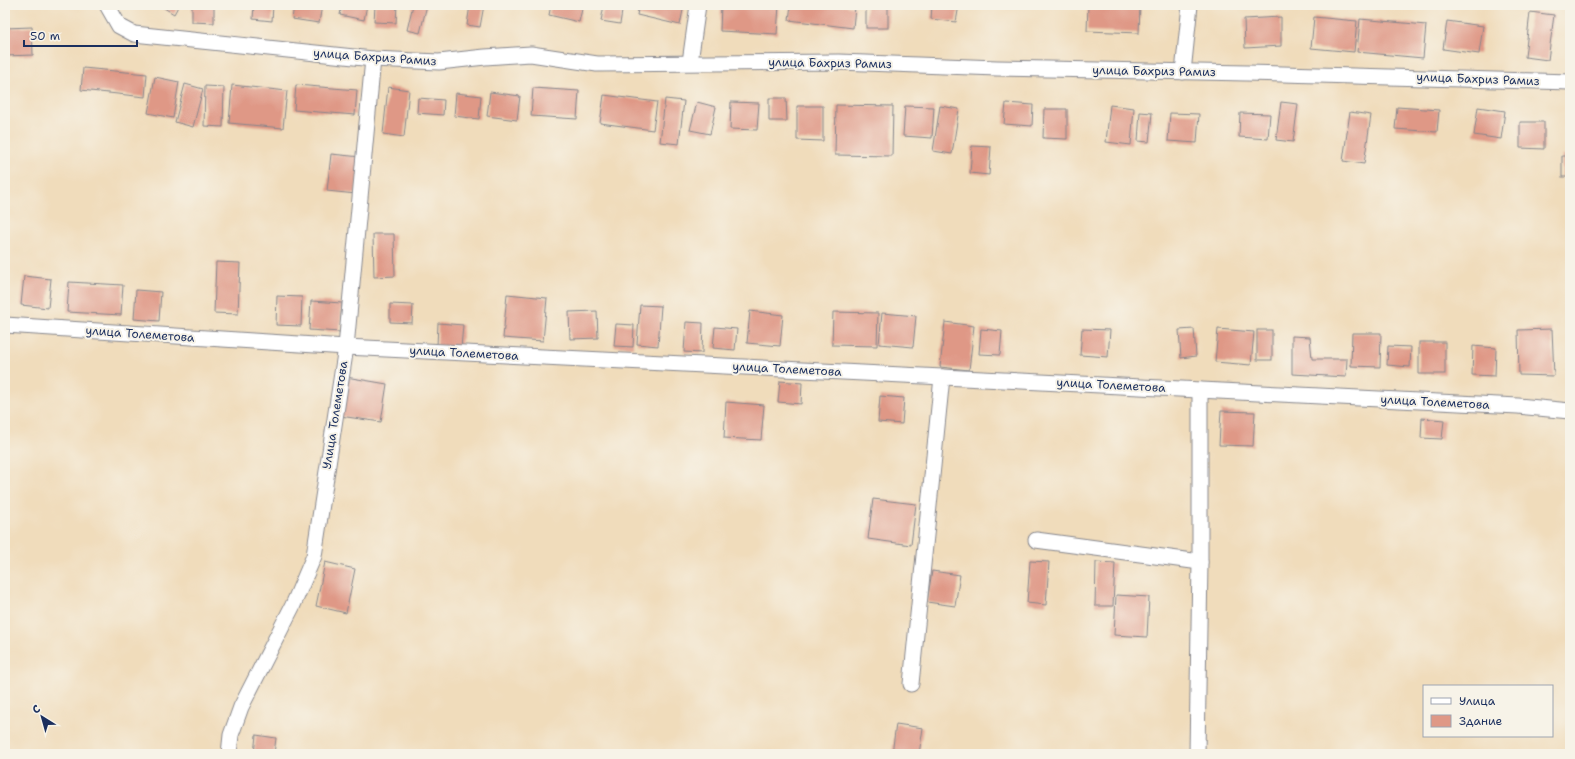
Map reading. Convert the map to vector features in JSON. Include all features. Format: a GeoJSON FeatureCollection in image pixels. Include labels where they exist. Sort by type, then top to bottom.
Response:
{"type":"FeatureCollection","features":[{"type":"Feature","properties":{"kind":"street","name":"улица Бахриз Рамиз"},"geometry":{"type":"LineString","coordinates":[[107,5],[119,26],[134,34],[373,59],[439,62],[531,54],[597,64],[690,62],[839,62],[997,68],[1570,82]]}},
{"type":"Feature","properties":{"kind":"street"},"geometry":{"type":"LineString","coordinates":[[690,62],[698,5]]}},
{"type":"Feature","properties":{"kind":"street"},"geometry":{"type":"LineString","coordinates":[[1183,72],[1190,5]]}},
{"type":"Feature","properties":{"kind":"street","name":"Улица Толеметова"},"geometry":{"type":"LineString","coordinates":[[229,754],[231,735],[241,707],[293,605],[314,556],[346,347],[373,59]]}},
{"type":"Feature","properties":{"kind":"street","name":"улица Толеметова"},"geometry":{"type":"LineString","coordinates":[[5,325],[346,347],[1518,406],[1570,411]]}},
{"type":"Feature","properties":{"kind":"street"},"geometry":{"type":"LineString","coordinates":[[911,684],[942,377]]}},
{"type":"Feature","properties":{"kind":"street"},"geometry":{"type":"LineString","coordinates":[[1197,754],[1200,562],[1200,390]]}},
{"type":"Feature","properties":{"kind":"street"},"geometry":{"type":"LineString","coordinates":[[1036,540],[1200,562]]}},
{"type":"Feature","properties":{"kind":"building"},"geometry":{"type":"Polygon","coordinates":[[[159,5],[179,5],[174,14],[159,5]]]}},
{"type":"Feature","properties":{"kind":"building"},"geometry":{"type":"Polygon","coordinates":[[[192,5],[214,5],[214,23],[192,22],[192,5]]]}},
{"type":"Feature","properties":{"kind":"building"},"geometry":{"type":"Polygon","coordinates":[[[254,5],[273,5],[272,21],[253,19],[254,5]]]}},
{"type":"Feature","properties":{"kind":"building"},"geometry":{"type":"Polygon","coordinates":[[[294,5],[322,5],[319,23],[292,19],[294,5]]]}},
{"type":"Feature","properties":{"kind":"building"},"geometry":{"type":"Polygon","coordinates":[[[342,5],[367,5],[364,20],[340,15],[342,5]]]}},
{"type":"Feature","properties":{"kind":"building"},"geometry":{"type":"Polygon","coordinates":[[[375,5],[397,5],[396,23],[374,22],[375,5]]]}},
{"type":"Feature","properties":{"kind":"building"},"geometry":{"type":"Polygon","coordinates":[[[413,5],[427,5],[420,33],[407,30],[413,5]]]}},
{"type":"Feature","properties":{"kind":"building"},"geometry":{"type":"Polygon","coordinates":[[[470,5],[484,5],[480,27],[467,25],[470,5]]]}},
{"type":"Feature","properties":{"kind":"building"},"geometry":{"type":"Polygon","coordinates":[[[551,5],[583,5],[579,22],[549,15],[551,5]]]}},
{"type":"Feature","properties":{"kind":"building"},"geometry":{"type":"Polygon","coordinates":[[[604,5],[623,5],[620,24],[601,21],[604,5]]]}},
{"type":"Feature","properties":{"kind":"building"},"geometry":{"type":"Polygon","coordinates":[[[639,5],[684,5],[680,25],[637,15],[639,5]]]}},
{"type":"Feature","properties":{"kind":"building"},"geometry":{"type":"Polygon","coordinates":[[[721,5],[779,5],[777,34],[720,31],[721,5]]]}},
{"type":"Feature","properties":{"kind":"building"},"geometry":{"type":"Polygon","coordinates":[[[791,5],[837,5],[855,7],[853,28],[789,20],[791,5]]]}},
{"type":"Feature","properties":{"kind":"building"},"geometry":{"type":"Polygon","coordinates":[[[866,5],[888,5],[888,28],[866,28],[866,5]]]}},
{"type":"Feature","properties":{"kind":"building"},"geometry":{"type":"Polygon","coordinates":[[[932,5],[959,5],[956,22],[931,19],[932,5]]]}},
{"type":"Feature","properties":{"kind":"building"},"geometry":{"type":"Polygon","coordinates":[[[1001,5],[1034,5],[1034,7],[1001,7],[1001,5]]]}},
{"type":"Feature","properties":{"kind":"building"},"geometry":{"type":"Polygon","coordinates":[[[1088,5],[1140,5],[1139,33],[1087,31],[1088,5]]]}},
{"type":"Feature","properties":{"kind":"building"},"geometry":{"type":"Polygon","coordinates":[[[1530,12],[1554,15],[1548,60],[1525,57],[1530,12]]]}},
{"type":"Feature","properties":{"kind":"building"},"geometry":{"type":"Polygon","coordinates":[[[1281,17],[1281,46],[1245,48],[1244,19],[1281,17]]]}},
{"type":"Feature","properties":{"kind":"building"},"geometry":{"type":"Polygon","coordinates":[[[1314,17],[1357,21],[1354,52],[1311,48],[1314,17]]]}},
{"type":"Feature","properties":{"kind":"building"},"geometry":{"type":"Polygon","coordinates":[[[1360,19],[1426,25],[1423,58],[1357,52],[1360,19]]]}},
{"type":"Feature","properties":{"kind":"building"},"geometry":{"type":"Polygon","coordinates":[[[1447,21],[1483,26],[1479,54],[1443,49],[1447,21]]]}},
{"type":"Feature","properties":{"kind":"building"},"geometry":{"type":"Polygon","coordinates":[[[32,27],[33,55],[5,56],[5,28],[32,27]]]}},
{"type":"Feature","properties":{"kind":"building"},"geometry":{"type":"Polygon","coordinates":[[[83,68],[147,74],[145,97],[81,90],[83,68]]]}},
{"type":"Feature","properties":{"kind":"building"},"geometry":{"type":"Polygon","coordinates":[[[155,77],[179,82],[173,118],[148,113],[155,77]]]}},
{"type":"Feature","properties":{"kind":"building"},"geometry":{"type":"Polygon","coordinates":[[[185,84],[203,89],[193,127],[175,122],[185,84]]]}},
{"type":"Feature","properties":{"kind":"building"},"geometry":{"type":"Polygon","coordinates":[[[232,85],[287,91],[283,128],[229,123],[232,85]]]}},
{"type":"Feature","properties":{"kind":"building"},"geometry":{"type":"Polygon","coordinates":[[[296,85],[357,90],[355,115],[294,110],[296,85]]]}},
{"type":"Feature","properties":{"kind":"building"},"geometry":{"type":"Polygon","coordinates":[[[205,86],[224,87],[223,127],[204,126],[205,86]]]}},
{"type":"Feature","properties":{"kind":"building"},"geometry":{"type":"Polygon","coordinates":[[[388,87],[409,90],[404,137],[383,134],[388,87]]]}},
{"type":"Feature","properties":{"kind":"building"},"geometry":{"type":"Polygon","coordinates":[[[533,88],[579,91],[577,119],[531,116],[533,88]]]}},
{"type":"Feature","properties":{"kind":"building"},"geometry":{"type":"Polygon","coordinates":[[[490,92],[520,96],[517,120],[487,116],[490,92]]]}},
{"type":"Feature","properties":{"kind":"building"},"geometry":{"type":"Polygon","coordinates":[[[456,93],[481,96],[479,119],[454,116],[456,93]]]}},
{"type":"Feature","properties":{"kind":"building"},"geometry":{"type":"Polygon","coordinates":[[[604,95],[657,102],[653,130],[600,123],[604,95]]]}},
{"type":"Feature","properties":{"kind":"building"},"geometry":{"type":"Polygon","coordinates":[[[418,98],[444,100],[443,115],[417,113],[418,98]]]}},
{"type":"Feature","properties":{"kind":"building"},"geometry":{"type":"Polygon","coordinates":[[[769,98],[786,98],[787,121],[769,121],[769,98]]]}},
{"type":"Feature","properties":{"kind":"building"},"geometry":{"type":"Polygon","coordinates":[[[665,99],[684,101],[679,144],[660,142],[665,99]]]}},
{"type":"Feature","properties":{"kind":"building"},"geometry":{"type":"Polygon","coordinates":[[[697,102],[716,107],[710,134],[690,130],[697,102]]]}},
{"type":"Feature","properties":{"kind":"building"},"geometry":{"type":"Polygon","coordinates":[[[731,102],[759,103],[757,130],[730,129],[731,102]]]}},
{"type":"Feature","properties":{"kind":"building"},"geometry":{"type":"Polygon","coordinates":[[[1281,102],[1298,104],[1293,142],[1276,140],[1281,102]]]}},
{"type":"Feature","properties":{"kind":"building"},"geometry":{"type":"Polygon","coordinates":[[[1006,103],[1033,105],[1032,126],[1004,124],[1006,103]]]}},
{"type":"Feature","properties":{"kind":"building"},"geometry":{"type":"Polygon","coordinates":[[[836,105],[893,106],[892,156],[835,155],[836,105]]]}},
{"type":"Feature","properties":{"kind":"building"},"geometry":{"type":"Polygon","coordinates":[[[1110,105],[1134,108],[1131,145],[1106,142],[1110,105]]]}},
{"type":"Feature","properties":{"kind":"building"},"geometry":{"type":"Polygon","coordinates":[[[797,106],[823,106],[823,141],[797,140],[797,106]]]}},
{"type":"Feature","properties":{"kind":"building"},"geometry":{"type":"Polygon","coordinates":[[[905,106],[934,107],[932,138],[903,136],[905,106]]]}},
{"type":"Feature","properties":{"kind":"building"},"geometry":{"type":"Polygon","coordinates":[[[940,106],[959,109],[952,154],[933,151],[940,106]]]}},
{"type":"Feature","properties":{"kind":"building"},"geometry":{"type":"Polygon","coordinates":[[[1397,107],[1439,110],[1437,132],[1395,129],[1397,107]]]}},
{"type":"Feature","properties":{"kind":"building"},"geometry":{"type":"Polygon","coordinates":[[[1478,107],[1505,111],[1501,139],[1474,135],[1478,107]]]}},
{"type":"Feature","properties":{"kind":"building"},"geometry":{"type":"Polygon","coordinates":[[[1044,109],[1067,109],[1067,139],[1043,138],[1044,109]]]}},
{"type":"Feature","properties":{"kind":"building"},"geometry":{"type":"Polygon","coordinates":[[[1140,112],[1152,113],[1149,142],[1138,141],[1140,112]]]}},
{"type":"Feature","properties":{"kind":"building"},"geometry":{"type":"Polygon","coordinates":[[[1350,112],[1371,115],[1364,164],[1343,161],[1350,112]]]}},
{"type":"Feature","properties":{"kind":"building"},"geometry":{"type":"Polygon","coordinates":[[[1170,113],[1199,114],[1197,143],[1168,141],[1170,113]]]}},
{"type":"Feature","properties":{"kind":"building"},"geometry":{"type":"Polygon","coordinates":[[[1240,113],[1270,114],[1268,139],[1239,137],[1240,113]]]}},
{"type":"Feature","properties":{"kind":"building"},"geometry":{"type":"Polygon","coordinates":[[[1520,122],[1544,122],[1544,149],[1520,148],[1520,122]]]}},
{"type":"Feature","properties":{"kind":"building"},"geometry":{"type":"Polygon","coordinates":[[[972,146],[991,147],[989,175],[970,173],[972,146]]]}},
{"type":"Feature","properties":{"kind":"building"},"geometry":{"type":"Polygon","coordinates":[[[331,154],[361,157],[356,194],[327,191],[331,154]]]}},
{"type":"Feature","properties":{"kind":"building"},"geometry":{"type":"Polygon","coordinates":[[[1562,156],[1570,156],[1570,177],[1562,177],[1562,156]]]}},
{"type":"Feature","properties":{"kind":"building"},"geometry":{"type":"Polygon","coordinates":[[[373,234],[394,234],[395,276],[374,277],[373,234]]]}},
{"type":"Feature","properties":{"kind":"building"},"geometry":{"type":"Polygon","coordinates":[[[216,262],[240,263],[238,314],[214,313],[216,262]]]}},
{"type":"Feature","properties":{"kind":"building"},"geometry":{"type":"Polygon","coordinates":[[[24,276],[51,279],[48,308],[21,305],[24,276]]]}},
{"type":"Feature","properties":{"kind":"building"},"geometry":{"type":"Polygon","coordinates":[[[69,282],[123,285],[121,315],[67,312],[69,282]]]}},
{"type":"Feature","properties":{"kind":"building"},"geometry":{"type":"Polygon","coordinates":[[[136,290],[161,292],[159,321],[134,319],[136,290]]]}},
{"type":"Feature","properties":{"kind":"building"},"geometry":{"type":"Polygon","coordinates":[[[507,294],[547,298],[543,341],[503,338],[507,294]]]}},
{"type":"Feature","properties":{"kind":"building"},"geometry":{"type":"Polygon","coordinates":[[[277,296],[302,297],[301,326],[276,325],[277,296]]]}},
{"type":"Feature","properties":{"kind":"building"},"geometry":{"type":"Polygon","coordinates":[[[311,301],[342,303],[340,332],[309,330],[311,301]]]}},
{"type":"Feature","properties":{"kind":"building"},"geometry":{"type":"Polygon","coordinates":[[[390,304],[413,305],[412,323],[390,322],[390,304]]]}},
{"type":"Feature","properties":{"kind":"building"},"geometry":{"type":"Polygon","coordinates":[[[640,305],[661,306],[658,346],[637,344],[640,305]]]}},
{"type":"Feature","properties":{"kind":"building"},"geometry":{"type":"Polygon","coordinates":[[[597,311],[598,338],[570,339],[569,312],[597,311]]]}},
{"type":"Feature","properties":{"kind":"building"},"geometry":{"type":"Polygon","coordinates":[[[750,311],[783,315],[780,346],[747,343],[750,311]]]}},
{"type":"Feature","properties":{"kind":"building"},"geometry":{"type":"Polygon","coordinates":[[[833,312],[878,313],[877,346],[832,345],[833,312]]]}},
{"type":"Feature","properties":{"kind":"building"},"geometry":{"type":"Polygon","coordinates":[[[882,313],[916,316],[913,347],[879,344],[882,313]]]}},
{"type":"Feature","properties":{"kind":"building"},"geometry":{"type":"Polygon","coordinates":[[[686,322],[703,323],[702,353],[684,352],[686,322]]]}},
{"type":"Feature","properties":{"kind":"building"},"geometry":{"type":"Polygon","coordinates":[[[945,322],[974,326],[969,370],[940,367],[945,322]]]}},
{"type":"Feature","properties":{"kind":"building"},"geometry":{"type":"Polygon","coordinates":[[[438,323],[463,325],[461,348],[437,346],[438,323]]]}},
{"type":"Feature","properties":{"kind":"building"},"geometry":{"type":"Polygon","coordinates":[[[616,324],[634,325],[633,347],[614,346],[616,324]]]}},
{"type":"Feature","properties":{"kind":"building"},"geometry":{"type":"Polygon","coordinates":[[[715,327],[737,329],[735,350],[713,348],[715,327]]]}},
{"type":"Feature","properties":{"kind":"building"},"geometry":{"type":"Polygon","coordinates":[[[981,329],[1002,331],[1000,355],[979,354],[981,329]]]}},
{"type":"Feature","properties":{"kind":"building"},"geometry":{"type":"Polygon","coordinates":[[[1082,329],[1110,330],[1108,357],[1080,355],[1082,329]]]}},
{"type":"Feature","properties":{"kind":"building"},"geometry":{"type":"Polygon","coordinates":[[[1194,329],[1196,356],[1181,358],[1179,330],[1194,329]]]}},
{"type":"Feature","properties":{"kind":"building"},"geometry":{"type":"Polygon","coordinates":[[[1218,329],[1254,332],[1251,365],[1215,362],[1218,329]]]}},
{"type":"Feature","properties":{"kind":"building"},"geometry":{"type":"Polygon","coordinates":[[[1552,329],[1554,376],[1519,375],[1518,330],[1552,329]]]}},
{"type":"Feature","properties":{"kind":"building"},"geometry":{"type":"Polygon","coordinates":[[[1257,330],[1272,330],[1272,360],[1257,360],[1257,330]]]}},
{"type":"Feature","properties":{"kind":"building"},"geometry":{"type":"Polygon","coordinates":[[[1352,333],[1381,333],[1380,367],[1351,366],[1352,333]]]}},
{"type":"Feature","properties":{"kind":"building"},"geometry":{"type":"Polygon","coordinates":[[[1292,336],[1310,337],[1312,359],[1347,359],[1346,377],[1292,374],[1292,336]]]}},
{"type":"Feature","properties":{"kind":"building"},"geometry":{"type":"Polygon","coordinates":[[[1419,342],[1445,342],[1445,374],[1419,374],[1419,342]]]}},
{"type":"Feature","properties":{"kind":"building"},"geometry":{"type":"Polygon","coordinates":[[[1388,346],[1411,347],[1410,367],[1387,365],[1388,346]]]}},
{"type":"Feature","properties":{"kind":"building"},"geometry":{"type":"Polygon","coordinates":[[[1473,346],[1496,348],[1495,376],[1472,375],[1473,346]]]}},
{"type":"Feature","properties":{"kind":"building"},"geometry":{"type":"Polygon","coordinates":[[[346,377],[387,384],[381,422],[340,416],[346,377]]]}},
{"type":"Feature","properties":{"kind":"building"},"geometry":{"type":"Polygon","coordinates":[[[780,381],[802,383],[801,404],[778,402],[780,381]]]}},
{"type":"Feature","properties":{"kind":"building"},"geometry":{"type":"Polygon","coordinates":[[[880,396],[904,398],[902,424],[878,422],[880,396]]]}},
{"type":"Feature","properties":{"kind":"building"},"geometry":{"type":"Polygon","coordinates":[[[726,402],[764,405],[761,440],[724,438],[726,402]]]}},
{"type":"Feature","properties":{"kind":"building"},"geometry":{"type":"Polygon","coordinates":[[[1221,411],[1255,412],[1253,446],[1219,445],[1221,411]]]}},
{"type":"Feature","properties":{"kind":"building"},"geometry":{"type":"Polygon","coordinates":[[[1422,418],[1444,420],[1442,439],[1421,438],[1422,418]]]}},
{"type":"Feature","properties":{"kind":"building"},"geometry":{"type":"Polygon","coordinates":[[[873,499],[916,504],[911,545],[868,539],[873,499]]]}},
{"type":"Feature","properties":{"kind":"building"},"geometry":{"type":"Polygon","coordinates":[[[1030,561],[1049,562],[1046,605],[1027,603],[1030,561]]]}},
{"type":"Feature","properties":{"kind":"building"},"geometry":{"type":"Polygon","coordinates":[[[325,562],[355,569],[346,613],[316,606],[325,562]]]}},
{"type":"Feature","properties":{"kind":"building"},"geometry":{"type":"Polygon","coordinates":[[[1096,562],[1115,563],[1113,606],[1095,606],[1096,562]]]}},
{"type":"Feature","properties":{"kind":"building"},"geometry":{"type":"Polygon","coordinates":[[[932,571],[960,575],[955,606],[927,602],[932,571]]]}},
{"type":"Feature","properties":{"kind":"building"},"geometry":{"type":"Polygon","coordinates":[[[1116,595],[1149,597],[1147,637],[1114,635],[1116,595]]]}},
{"type":"Feature","properties":{"kind":"building"},"geometry":{"type":"Polygon","coordinates":[[[896,724],[923,728],[919,754],[892,754],[896,724]]]}},
{"type":"Feature","properties":{"kind":"building"},"geometry":{"type":"Polygon","coordinates":[[[256,735],[276,738],[274,754],[254,754],[256,735]]]}}]}
